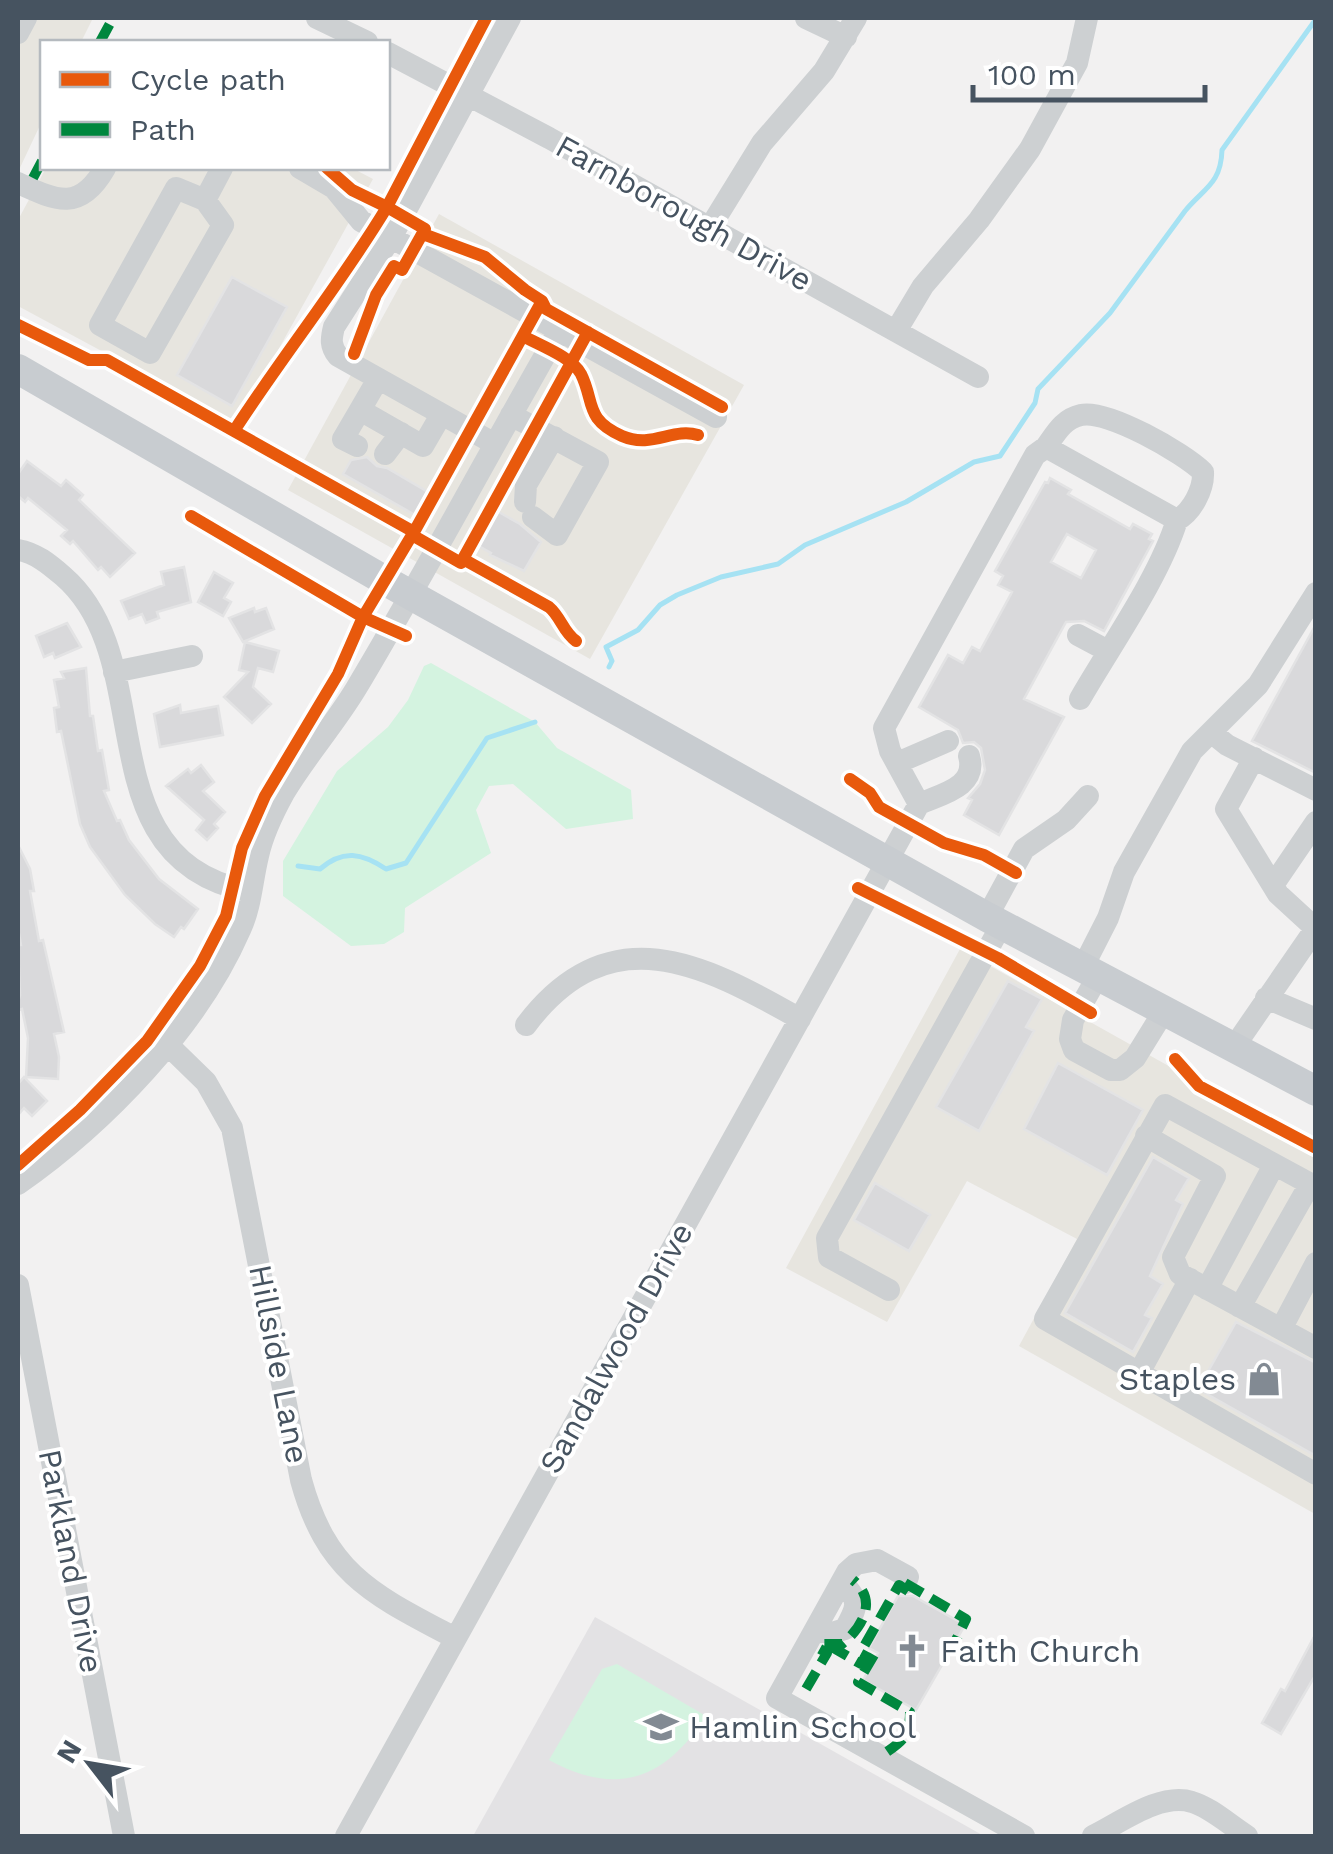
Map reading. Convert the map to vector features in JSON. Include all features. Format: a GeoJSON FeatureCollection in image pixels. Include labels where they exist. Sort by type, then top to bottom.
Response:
{"type":"FeatureCollection","features":[{"type":"Feature","properties":{"kind":"main road"},"geometry":{"type":"LineString","coordinates":[[18,369],[412,595],[994,920],[1316,1091]]}},
{"type":"Feature","properties":{"kind":"street"},"geometry":{"type":"LineString","coordinates":[[18,33],[26,18]]}},
{"type":"Feature","properties":{"kind":"street"},"geometry":{"type":"LineString","coordinates":[[317,18],[363,40]]}},
{"type":"Feature","properties":{"kind":"street"},"geometry":{"type":"LineString","coordinates":[[494,444],[338,356],[331,340],[334,328],[392,236],[510,18]]}},
{"type":"Feature","properties":{"kind":"street"},"geometry":{"type":"LineString","coordinates":[[709,229],[762,143],[824,71],[851,27],[806,18]]}},
{"type":"Feature","properties":{"kind":"street"},"geometry":{"type":"LineString","coordinates":[[896,331],[922,286],[979,220],[1030,148],[1077,62],[1087,18]]}},
{"type":"Feature","properties":{"kind":"street","name":"Farnborough Drive"},"geometry":{"type":"LineString","coordinates":[[390,54],[978,378]]}},
{"type":"Feature","properties":{"kind":"street"},"geometry":{"type":"LineString","coordinates":[[18,183],[55,200],[80,197],[96,184],[104,170]]}},
{"type":"Feature","properties":{"kind":"street"},"geometry":{"type":"LineString","coordinates":[[205,200],[221,170]]}},
{"type":"Feature","properties":{"kind":"street"},"geometry":{"type":"LineString","coordinates":[[303,170],[334,188],[361,221],[716,417]]}},
{"type":"Feature","properties":{"kind":"street"},"geometry":{"type":"LineString","coordinates":[[176,188],[205,200],[223,225],[150,354],[100,325],[176,188]]}},
{"type":"Feature","properties":{"kind":"street"},"geometry":{"type":"LineString","coordinates":[[18,1184],[87,1128],[167,1044],[230,952],[242,927],[262,838],[281,799],[302,762],[350,698],[412,595],[559,330]]}},
{"type":"Feature","properties":{"kind":"street"},"geometry":{"type":"LineString","coordinates":[[357,446],[343,438],[378,379]]}},
{"type":"Feature","properties":{"kind":"street"},"geometry":{"type":"LineString","coordinates":[[360,410],[424,446],[441,415]]}},
{"type":"Feature","properties":{"kind":"street"},"geometry":{"type":"LineString","coordinates":[[511,415],[554,437],[598,462],[556,535],[529,510],[526,486],[554,437]]}},
{"type":"Feature","properties":{"kind":"street"},"geometry":{"type":"LineString","coordinates":[[969,756],[970,774],[962,785],[919,804],[884,728],[1035,455],[1064,422],[1080,415],[1104,415],[1135,429],[1203,472],[1202,486],[1177,520],[1172,538],[1080,699]]}},
{"type":"Feature","properties":{"kind":"street"},"geometry":{"type":"LineString","coordinates":[[385,454],[400,433]]}},
{"type":"Feature","properties":{"kind":"street"},"geometry":{"type":"LineString","coordinates":[[1046,447],[1177,520]]}},
{"type":"Feature","properties":{"kind":"street"},"geometry":{"type":"LineString","coordinates":[[18,550],[38,556],[80,593],[103,630],[133,774],[157,828],[199,872],[220,884],[250,892]]}},
{"type":"Feature","properties":{"kind":"street"},"geometry":{"type":"LineString","coordinates":[[1164,1011],[1135,1058],[1120,1070],[1111,1070],[1074,1050],[1070,1039],[1073,1020],[1124,872],[1192,750],[1258,684],[1316,593]]}},
{"type":"Feature","properties":{"kind":"street"},"geometry":{"type":"LineString","coordinates":[[1078,635],[1108,651]]}},
{"type":"Feature","properties":{"kind":"street"},"geometry":{"type":"LineString","coordinates":[[114,672],[192,656]]}},
{"type":"Feature","properties":{"kind":"street"},"geometry":{"type":"LineString","coordinates":[[1211,732],[1316,790]]}},
{"type":"Feature","properties":{"kind":"street"},"geometry":{"type":"LineString","coordinates":[[897,763],[948,741]]}},
{"type":"Feature","properties":{"kind":"street"},"geometry":{"type":"LineString","coordinates":[[1234,1047],[1315,928],[1273,885],[1226,809],[1254,758]]}},
{"type":"Feature","properties":{"kind":"street"},"geometry":{"type":"LineString","coordinates":[[889,1290],[830,1257],[827,1238],[994,920],[1024,849],[1066,820],[1088,796]]}},
{"type":"Feature","properties":{"kind":"street","name":"Sandalwood Drive"},"geometry":{"type":"LineString","coordinates":[[346,1836],[919,804]]}},
{"type":"Feature","properties":{"kind":"street"},"geometry":{"type":"LineString","coordinates":[[1273,885],[1316,822]]}},
{"type":"Feature","properties":{"kind":"street"},"geometry":{"type":"LineString","coordinates":[[526,1025],[542,1004],[575,977],[610,964],[650,960],[683,963],[722,975],[800,1019]]}},
{"type":"Feature","properties":{"kind":"street"},"geometry":{"type":"LineString","coordinates":[[1266,998],[1316,1019]]}},
{"type":"Feature","properties":{"kind":"street","name":"Hillside Lane"},"geometry":{"type":"LineString","coordinates":[[167,1044],[212,1090],[235,1139],[301,1480],[313,1520],[333,1554],[364,1586],[455,1638]]}},
{"type":"Feature","properties":{"kind":"street"},"geometry":{"type":"LineString","coordinates":[[1240,1307],[1313,1186],[1165,1105],[1045,1319],[1316,1474]]}},
{"type":"Feature","properties":{"kind":"street"},"geometry":{"type":"LineString","coordinates":[[1146,1136],[1215,1176]]}},
{"type":"Feature","properties":{"kind":"street"},"geometry":{"type":"LineString","coordinates":[[1234,1143],[1173,1256],[1180,1274],[1316,1348]]}},
{"type":"Feature","properties":{"kind":"street"},"geometry":{"type":"LineString","coordinates":[[1139,1373],[1274,1164]]}},
{"type":"Feature","properties":{"kind":"street"},"geometry":{"type":"LineString","coordinates":[[1281,1329],[1316,1263]]}},
{"type":"Feature","properties":{"kind":"street","name":"Parkland Drive"},"geometry":{"type":"LineString","coordinates":[[18,1285],[124,1836]]}},
{"type":"Feature","properties":{"kind":"street"},"geometry":{"type":"LineString","coordinates":[[906,1582],[908,1577],[877,1560],[856,1564],[777,1698],[1024,1836]]}},
{"type":"Feature","properties":{"kind":"street"},"geometry":{"type":"LineString","coordinates":[[1093,1836],[1146,1809],[1174,1800],[1192,1802],[1247,1836]]}},
{"type":"Feature","properties":{"kind":"shaded area"},"geometry":{"type":"Polygon","coordinates":[[[18,18],[93,18],[82,40],[40,40],[40,125],[18,172],[18,18]]]}},
{"type":"Feature","properties":{"kind":"shaded area"},"geometry":{"type":"Polygon","coordinates":[[[45,170],[356,170],[373,179],[237,424],[18,306],[18,220],[45,170]]]}},
{"type":"Feature","properties":{"kind":"shaded area"},"geometry":{"type":"Polygon","coordinates":[[[439,214],[744,385],[590,659],[288,490],[439,214]]]}},
{"type":"Feature","properties":{"kind":"shaded area"},"geometry":{"type":"Polygon","coordinates":[[[960,949],[1315,1148],[1315,1514],[1019,1346],[1077,1239],[967,1181],[887,1322],[786,1268],[960,949]]]}},
{"type":"Feature","properties":{"kind":"shaded area","name":"Hamlin School"},"geometry":{"type":"Polygon","coordinates":[[[595,1617],[984,1836],[473,1836],[595,1617]]]}},
{"type":"Feature","properties":{"kind":"green space"},"geometry":{"type":"Polygon","coordinates":[[[431,663],[535,722],[557,748],[631,790],[633,819],[566,829],[513,784],[489,786],[476,810],[491,853],[405,908],[404,932],[384,944],[351,946],[283,896],[283,861],[337,771],[388,727],[408,700],[424,666],[431,663]]]}},
{"type":"Feature","properties":{"kind":"green space"},"geometry":{"type":"Polygon","coordinates":[[[617,1664],[706,1716],[674,1755],[637,1776],[596,1778],[549,1760],[602,1669],[617,1664]]]}},
{"type":"Feature","properties":{"kind":"building"},"geometry":{"type":"Polygon","coordinates":[[[232,277],[287,307],[232,406],[177,375],[232,277]]]}},
{"type":"Feature","properties":{"kind":"building"},"geometry":{"type":"Polygon","coordinates":[[[367,457],[428,492],[415,515],[343,474],[351,460],[367,457]]]}},
{"type":"Feature","properties":{"kind":"building"},"geometry":{"type":"Polygon","coordinates":[[[27,461],[61,486],[66,480],[83,495],[79,500],[135,553],[110,577],[101,567],[98,570],[73,541],[70,544],[61,536],[67,530],[28,498],[25,502],[18,496],[18,474],[27,461]]]}},
{"type":"Feature","properties":{"kind":"building"},"geometry":{"type":"Polygon","coordinates":[[[1050,478],[1071,490],[1068,494],[1130,529],[1133,524],[1152,534],[1149,539],[1153,541],[1104,631],[1084,621],[1066,622],[1024,699],[1064,717],[999,835],[964,815],[972,800],[968,798],[985,770],[981,748],[974,742],[963,743],[958,730],[919,707],[948,655],[963,663],[972,647],[980,651],[1012,592],[998,585],[1003,576],[995,571],[1045,482],[1050,478]],[[1067,534],[1051,562],[1081,578],[1096,550],[1067,534]]]}},
{"type":"Feature","properties":{"kind":"building"},"geometry":{"type":"Polygon","coordinates":[[[497,511],[541,542],[524,571],[477,545],[497,511]]]}},
{"type":"Feature","properties":{"kind":"building"},"geometry":{"type":"Polygon","coordinates":[[[184,567],[191,602],[157,612],[159,618],[146,623],[142,614],[129,619],[121,601],[164,585],[161,572],[184,567]]]}},
{"type":"Feature","properties":{"kind":"building"},"geometry":{"type":"Polygon","coordinates":[[[214,572],[233,583],[224,598],[231,602],[223,616],[198,602],[214,572]]]}},
{"type":"Feature","properties":{"kind":"building"},"geometry":{"type":"Polygon","coordinates":[[[254,608],[255,612],[266,608],[274,629],[243,642],[229,618],[254,608]]]}},
{"type":"Feature","properties":{"kind":"building"},"geometry":{"type":"Polygon","coordinates":[[[67,623],[81,647],[55,658],[53,653],[44,657],[36,636],[67,623]]]}},
{"type":"Feature","properties":{"kind":"building"},"geometry":{"type":"Polygon","coordinates":[[[1316,624],[1316,773],[1252,741],[1316,624]]]}},
{"type":"Feature","properties":{"kind":"building"},"geometry":{"type":"Polygon","coordinates":[[[245,642],[279,651],[273,672],[258,668],[253,687],[271,704],[252,723],[224,697],[248,672],[239,670],[245,642]]]}},
{"type":"Feature","properties":{"kind":"building"},"geometry":{"type":"Polygon","coordinates":[[[86,668],[90,716],[98,751],[102,750],[109,790],[104,791],[117,821],[120,820],[129,840],[159,879],[198,909],[174,937],[125,895],[90,847],[80,824],[61,731],[57,732],[54,708],[59,707],[54,680],[64,678],[61,672],[86,668]]]}},
{"type":"Feature","properties":{"kind":"building"},"geometry":{"type":"Polygon","coordinates":[[[180,705],[181,713],[218,706],[223,735],[160,747],[154,714],[180,705]]]}},
{"type":"Feature","properties":{"kind":"building"},"geometry":{"type":"Polygon","coordinates":[[[201,765],[214,782],[203,791],[225,812],[207,840],[196,830],[204,820],[166,786],[188,769],[191,773],[201,765]]]}},
{"type":"Feature","properties":{"kind":"building"},"geometry":{"type":"Polygon","coordinates":[[[18,845],[30,869],[39,941],[43,940],[64,1032],[54,1034],[58,1079],[26,1077],[28,1038],[18,1002],[18,845]]]}},
{"type":"Feature","properties":{"kind":"building"},"geometry":{"type":"Polygon","coordinates":[[[1008,981],[1042,999],[1026,1027],[1034,1031],[979,1131],[936,1107],[1008,981]]]}},
{"type":"Feature","properties":{"kind":"building"},"geometry":{"type":"Polygon","coordinates":[[[1058,1063],[1143,1110],[1107,1175],[1024,1129],[1058,1063]]]}},
{"type":"Feature","properties":{"kind":"building"},"geometry":{"type":"Polygon","coordinates":[[[24,1077],[47,1101],[32,1116],[24,1108],[18,1115],[18,1084],[24,1077]]]}},
{"type":"Feature","properties":{"kind":"building"},"geometry":{"type":"Polygon","coordinates":[[[1153,1157],[1189,1178],[1176,1200],[1183,1204],[1150,1276],[1163,1284],[1145,1315],[1152,1318],[1133,1352],[1065,1313],[1153,1157]]]}},
{"type":"Feature","properties":{"kind":"building"},"geometry":{"type":"Polygon","coordinates":[[[875,1183],[930,1215],[909,1251],[854,1220],[875,1183]]]}},
{"type":"Feature","properties":{"kind":"building"},"geometry":{"type":"Polygon","coordinates":[[[1236,1322],[1316,1363],[1316,1456],[1198,1389],[1236,1322]]]}},
{"type":"Feature","properties":{"kind":"building","name":"Faith Church"},"geometry":{"type":"Polygon","coordinates":[[[898,1596],[913,1596],[965,1625],[916,1710],[863,1680],[878,1653],[869,1648],[898,1596]]]}},
{"type":"Feature","properties":{"kind":"building"},"geometry":{"type":"Polygon","coordinates":[[[1316,1633],[1316,1674],[1281,1734],[1262,1723],[1281,1689],[1285,1691],[1316,1633]]]}},
{"type":"Feature","properties":{"kind":"waterway"},"geometry":{"type":"LineString","coordinates":[[609,667],[612,661],[606,647],[638,630],[660,605],[677,595],[721,577],[778,564],[805,545],[906,502],[974,462],[1000,456],[1035,403],[1038,389],[1110,313],[1185,211],[1210,185],[1218,171],[1222,150],[1316,19]]}},
{"type":"Feature","properties":{"kind":"waterway"},"geometry":{"type":"LineString","coordinates":[[298,866],[320,869],[345,856],[369,859],[386,869],[406,863],[487,738],[535,722]]}},
{"type":"Feature","properties":{"kind":"marked path"},"geometry":{"type":"LineString","coordinates":[[101,40],[113,18]]}},
{"type":"Feature","properties":{"kind":"marked path"},"geometry":{"type":"LineString","coordinates":[[33,178],[40,165]]}},
{"type":"Feature","properties":{"kind":"marked path"},"geometry":{"type":"LineString","coordinates":[[806,1689],[827,1653],[818,1648],[822,1644],[842,1644],[865,1613],[865,1596],[853,1580]]}},
{"type":"Feature","properties":{"kind":"marked path"},"geometry":{"type":"LineString","coordinates":[[905,1583],[966,1619],[955,1642],[945,1650]]}},
{"type":"Feature","properties":{"kind":"marked path"},"geometry":{"type":"LineString","coordinates":[[830,1646],[861,1664],[868,1651],[863,1648],[899,1585],[911,1593]]}},
{"type":"Feature","properties":{"kind":"marked path"},"geometry":{"type":"LineString","coordinates":[[874,1655],[858,1682],[910,1712],[903,1738],[881,1756]]}},
{"type":"Feature","properties":{"kind":"cycle path"},"geometry":{"type":"LineString","coordinates":[[329,170],[352,190],[387,207],[486,18]]}},
{"type":"Feature","properties":{"kind":"cycle path"},"geometry":{"type":"LineString","coordinates":[[234,431],[387,207],[425,229],[402,270],[394,266],[376,295],[354,354]]}},
{"type":"Feature","properties":{"kind":"cycle path"},"geometry":{"type":"LineString","coordinates":[[423,234],[485,257],[542,301],[546,309],[722,407]]}},
{"type":"Feature","properties":{"kind":"cycle path"},"geometry":{"type":"LineString","coordinates":[[414,532],[542,301]]}},
{"type":"Feature","properties":{"kind":"cycle path"},"geometry":{"type":"LineString","coordinates":[[18,325],[89,360],[107,360],[414,532],[412,535],[461,563],[463,559],[549,607],[576,641]]}},
{"type":"Feature","properties":{"kind":"cycle path"},"geometry":{"type":"LineString","coordinates":[[463,559],[588,332]]}},
{"type":"Feature","properties":{"kind":"cycle path"},"geometry":{"type":"LineString","coordinates":[[523,336],[577,368],[592,409],[610,430],[643,440],[698,435]]}},
{"type":"Feature","properties":{"kind":"cycle path"},"geometry":{"type":"LineString","coordinates":[[191,516],[363,617],[406,636]]}},
{"type":"Feature","properties":{"kind":"cycle path"},"geometry":{"type":"LineString","coordinates":[[18,1165],[80,1110],[147,1041],[200,966],[226,916],[242,848],[265,796],[338,674],[363,617],[412,535]]}},
{"type":"Feature","properties":{"kind":"cycle path"},"geometry":{"type":"LineString","coordinates":[[850,779],[870,793],[879,807],[944,843],[984,855],[1016,873]]}},
{"type":"Feature","properties":{"kind":"cycle path"},"geometry":{"type":"LineString","coordinates":[[858,888],[998,958],[1091,1013]]}},
{"type":"Feature","properties":{"kind":"cycle path"},"geometry":{"type":"LineString","coordinates":[[1175,1059],[1199,1086],[1316,1148]]}},
{"type":"Feature","properties":{"kind":"place","name":"Staples"},"geometry":{"type":"Point","coordinates":[1264,1379]}},
{"type":"Feature","properties":{"kind":"place","name":"Faith Church"},"geometry":{"type":"Point","coordinates":[912,1651]}},
{"type":"Feature","properties":{"kind":"place","name":"Hamlin School"},"geometry":{"type":"Point","coordinates":[661,1727]}}]}
